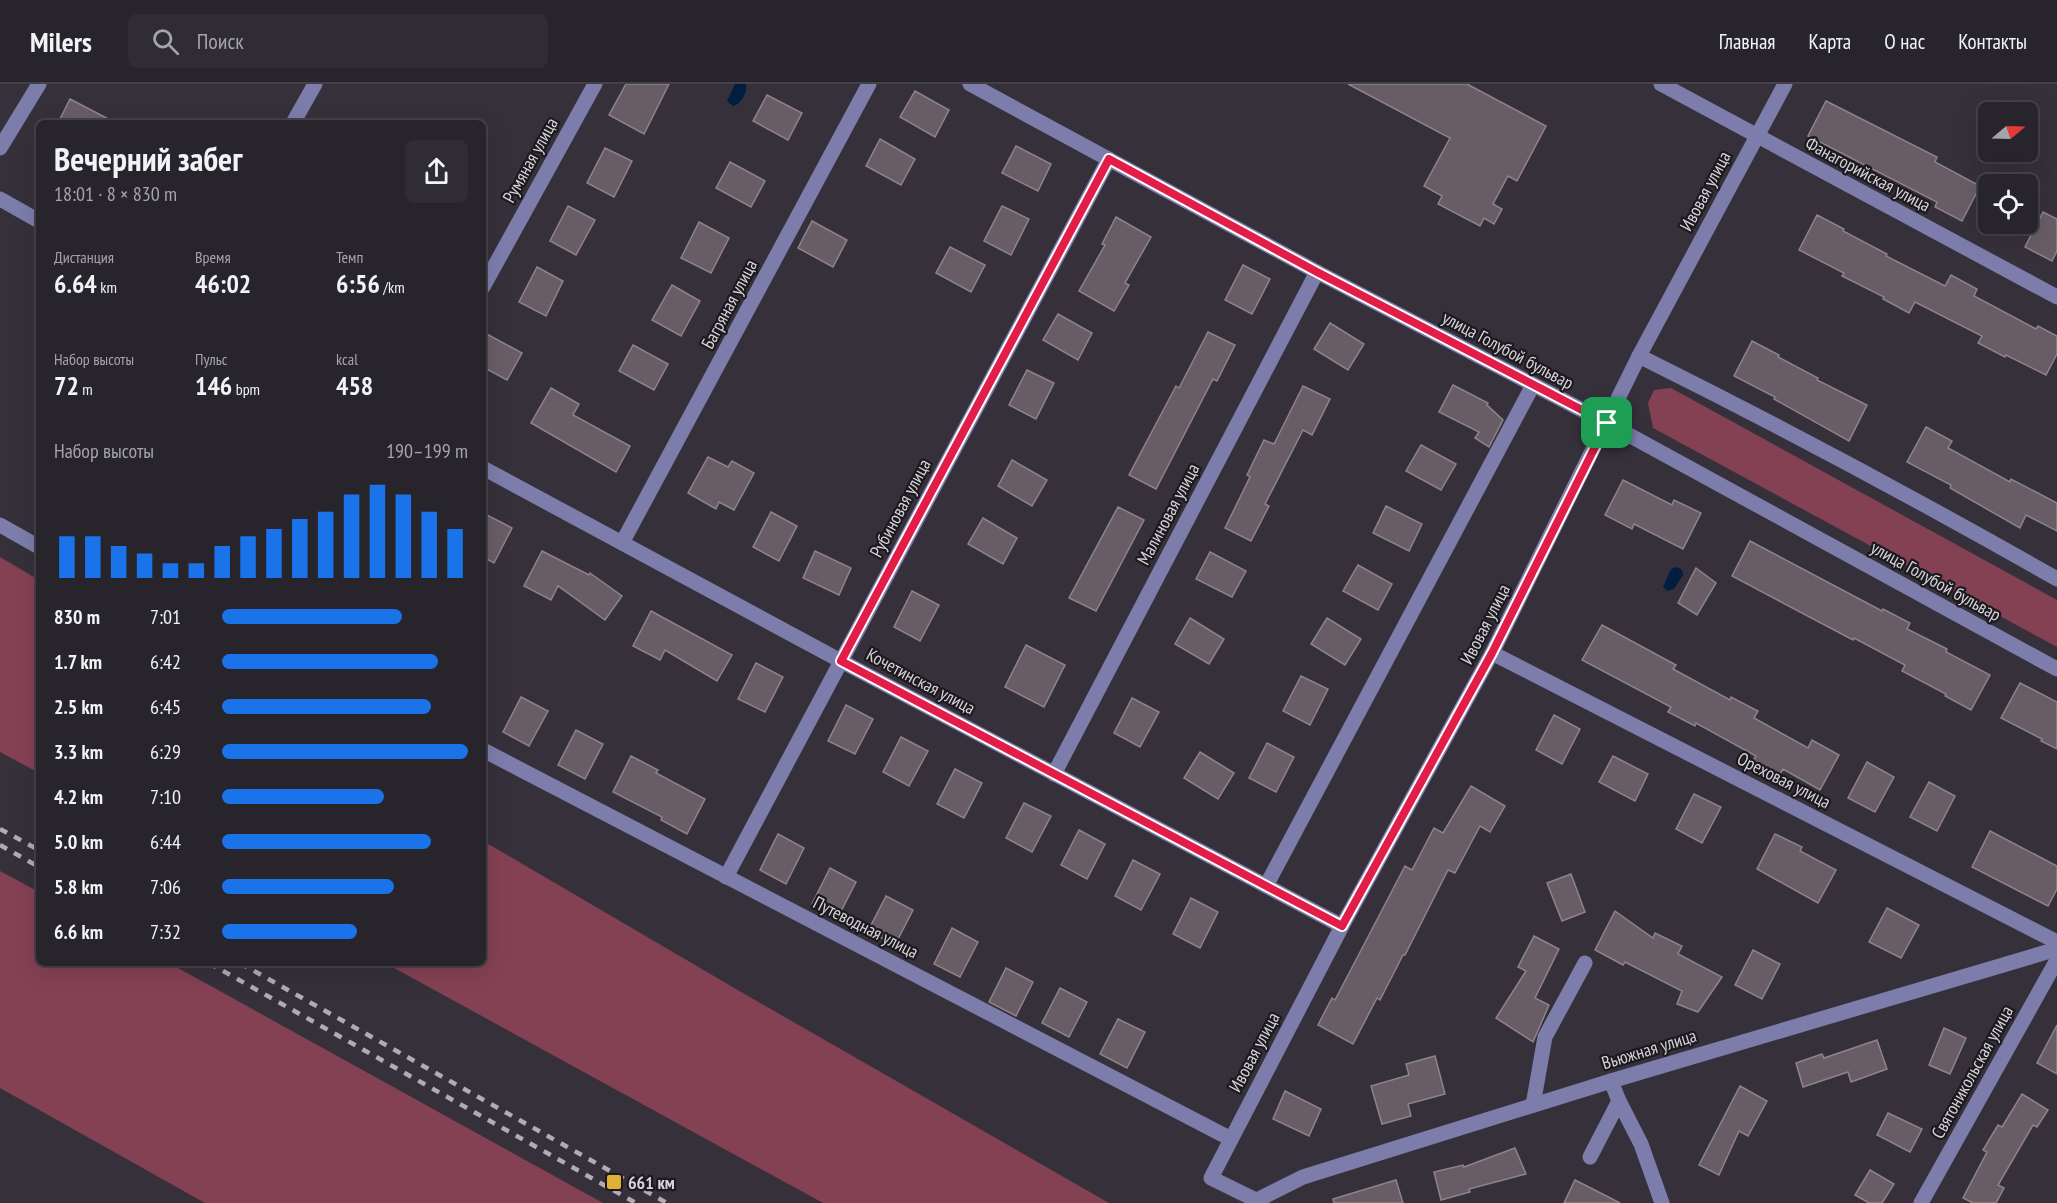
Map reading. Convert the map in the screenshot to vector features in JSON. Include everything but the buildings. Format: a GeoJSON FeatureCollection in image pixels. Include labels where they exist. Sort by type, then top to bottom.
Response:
{"type":"FeatureCollection","features":[{"type":"Feature","properties":{"kind":"street"},"geometry":{"type":"LineString","coordinates":[[0,148],[39,84]]}},
{"type":"Feature","properties":{"kind":"street"},"geometry":{"type":"LineString","coordinates":[[294,120],[315,84]]}},
{"type":"Feature","properties":{"kind":"street","name":"Румяная улица"},"geometry":{"type":"LineString","coordinates":[[486,282],[595,84]]}},
{"type":"Feature","properties":{"kind":"street","name":"Багряная улица"},"geometry":{"type":"LineString","coordinates":[[622,543],[869,84]]}},
{"type":"Feature","properties":{"kind":"street","name":"улица Голубой бульвар"},"geometry":{"type":"LineString","coordinates":[[970,84],[1317,272],[1607,423],[2057,669]]}},
{"type":"Feature","properties":{"kind":"street","name":"Фанагорийская улица"},"geometry":{"type":"LineString","coordinates":[[1661,84],[2057,297]]}},
{"type":"Feature","properties":{"kind":"street","name":"Ивовая улица"},"geometry":{"type":"LineString","coordinates":[[1259,1202],[1211,1178],[1342,926],[1492,653],[1639,356],[1785,84]]}},
{"type":"Feature","properties":{"kind":"street","name":"Рубиновая улица"},"geometry":{"type":"LineString","coordinates":[[726,877],[1109,159]]}},
{"type":"Feature","properties":{"kind":"street"},"geometry":{"type":"LineString","coordinates":[[0,199],[36,218]]}},
{"type":"Feature","properties":{"kind":"street","name":"Малиновая улица"},"geometry":{"type":"LineString","coordinates":[[1054,774],[1317,272]]}},
{"type":"Feature","properties":{"kind":"street"},"geometry":{"type":"LineString","coordinates":[[1639,356],[1863,472],[2057,579]]}},
{"type":"Feature","properties":{"kind":"street"},"geometry":{"type":"LineString","coordinates":[[1266,886],[1533,385]]}},
{"type":"Feature","properties":{"kind":"street","name":"Кочетинская улица"},"geometry":{"type":"LineString","coordinates":[[486,470],[841,661],[1342,926]]}},
{"type":"Feature","properties":{"kind":"street"},"geometry":{"type":"LineString","coordinates":[[0,525],[36,545]]}},
{"type":"Feature","properties":{"kind":"street","name":"Ореховая улица"},"geometry":{"type":"LineString","coordinates":[[1492,653],[2057,942]]}},
{"type":"Feature","properties":{"kind":"street","name":"Путеводная улица"},"geometry":{"type":"LineString","coordinates":[[486,752],[1231,1139]]}},
{"type":"Feature","properties":{"kind":"street","name":"Вьюжная улица"},"geometry":{"type":"LineString","coordinates":[[1259,1202],[1303,1177],[1611,1080],[2057,949]]}},
{"type":"Feature","properties":{"kind":"street","name":"Святоникольская улица"},"geometry":{"type":"LineString","coordinates":[[1921,1203],[2057,960]]}},
{"type":"Feature","properties":{"kind":"street"},"geometry":{"type":"LineString","coordinates":[[1533,1105],[1545,1037],[1585,963]]}},
{"type":"Feature","properties":{"kind":"street"},"geometry":{"type":"LineString","coordinates":[[1611,1080],[1618,1101],[1641,1144],[1662,1203]]}},
{"type":"Feature","properties":{"kind":"street"},"geometry":{"type":"LineString","coordinates":[[1590,1157],[1618,1101]]}},
{"type":"Feature","properties":{"kind":"shaded area"},"geometry":{"type":"Polygon","coordinates":[[[1671,388],[2057,600],[2057,647],[1653,428],[1648,403],[1654,390],[1671,388]]]}},
{"type":"Feature","properties":{"kind":"shaded area"},"geometry":{"type":"Polygon","coordinates":[[[0,557],[36,578],[36,771],[0,752],[0,557]]]}},
{"type":"Feature","properties":{"kind":"shaded area"},"geometry":{"type":"Polygon","coordinates":[[[486,843],[1109,1203],[823,1203],[390,966],[486,966],[486,843]]]}},
{"type":"Feature","properties":{"kind":"shaded area"},"geometry":{"type":"Polygon","coordinates":[[[0,871],[36,890],[36,966],[174,966],[603,1203],[205,1203],[0,1088],[0,871]]]}},
{"type":"Feature","properties":{"kind":"water"},"geometry":{"type":"Polygon","coordinates":[[[735,84],[746,84],[746,87],[741,100],[733,106],[727,101],[735,84]]]}},
{"type":"Feature","properties":{"kind":"water"},"geometry":{"type":"Polygon","coordinates":[[[1677,567],[1682,570],[1683,575],[1674,589],[1667,591],[1663,587],[1671,569],[1677,567]]]}},
{"type":"Feature","properties":{"kind":"railway"},"geometry":{"type":"LineString","coordinates":[[0,829],[36,848]]}},
{"type":"Feature","properties":{"kind":"railway"},"geometry":{"type":"LineString","coordinates":[[0,845],[36,865]]}},
{"type":"Feature","properties":{"kind":"railway"},"geometry":{"type":"LineString","coordinates":[[214,966],[636,1203]]}},
{"type":"Feature","properties":{"kind":"railway"},"geometry":{"type":"LineString","coordinates":[[245,966],[667,1203]]}},
{"type":"Feature","properties":{"kind":"place","name":"661 км"},"geometry":{"type":"Point","coordinates":[614,1182]}},
{"type":"Feature","properties":{"kind":"route"},"geometry":{"type":"LineString","coordinates":[[1109,159],[1317,272],[1607,423],[1492,653],[1342,926],[841,661],[1109,159]]}}]}
